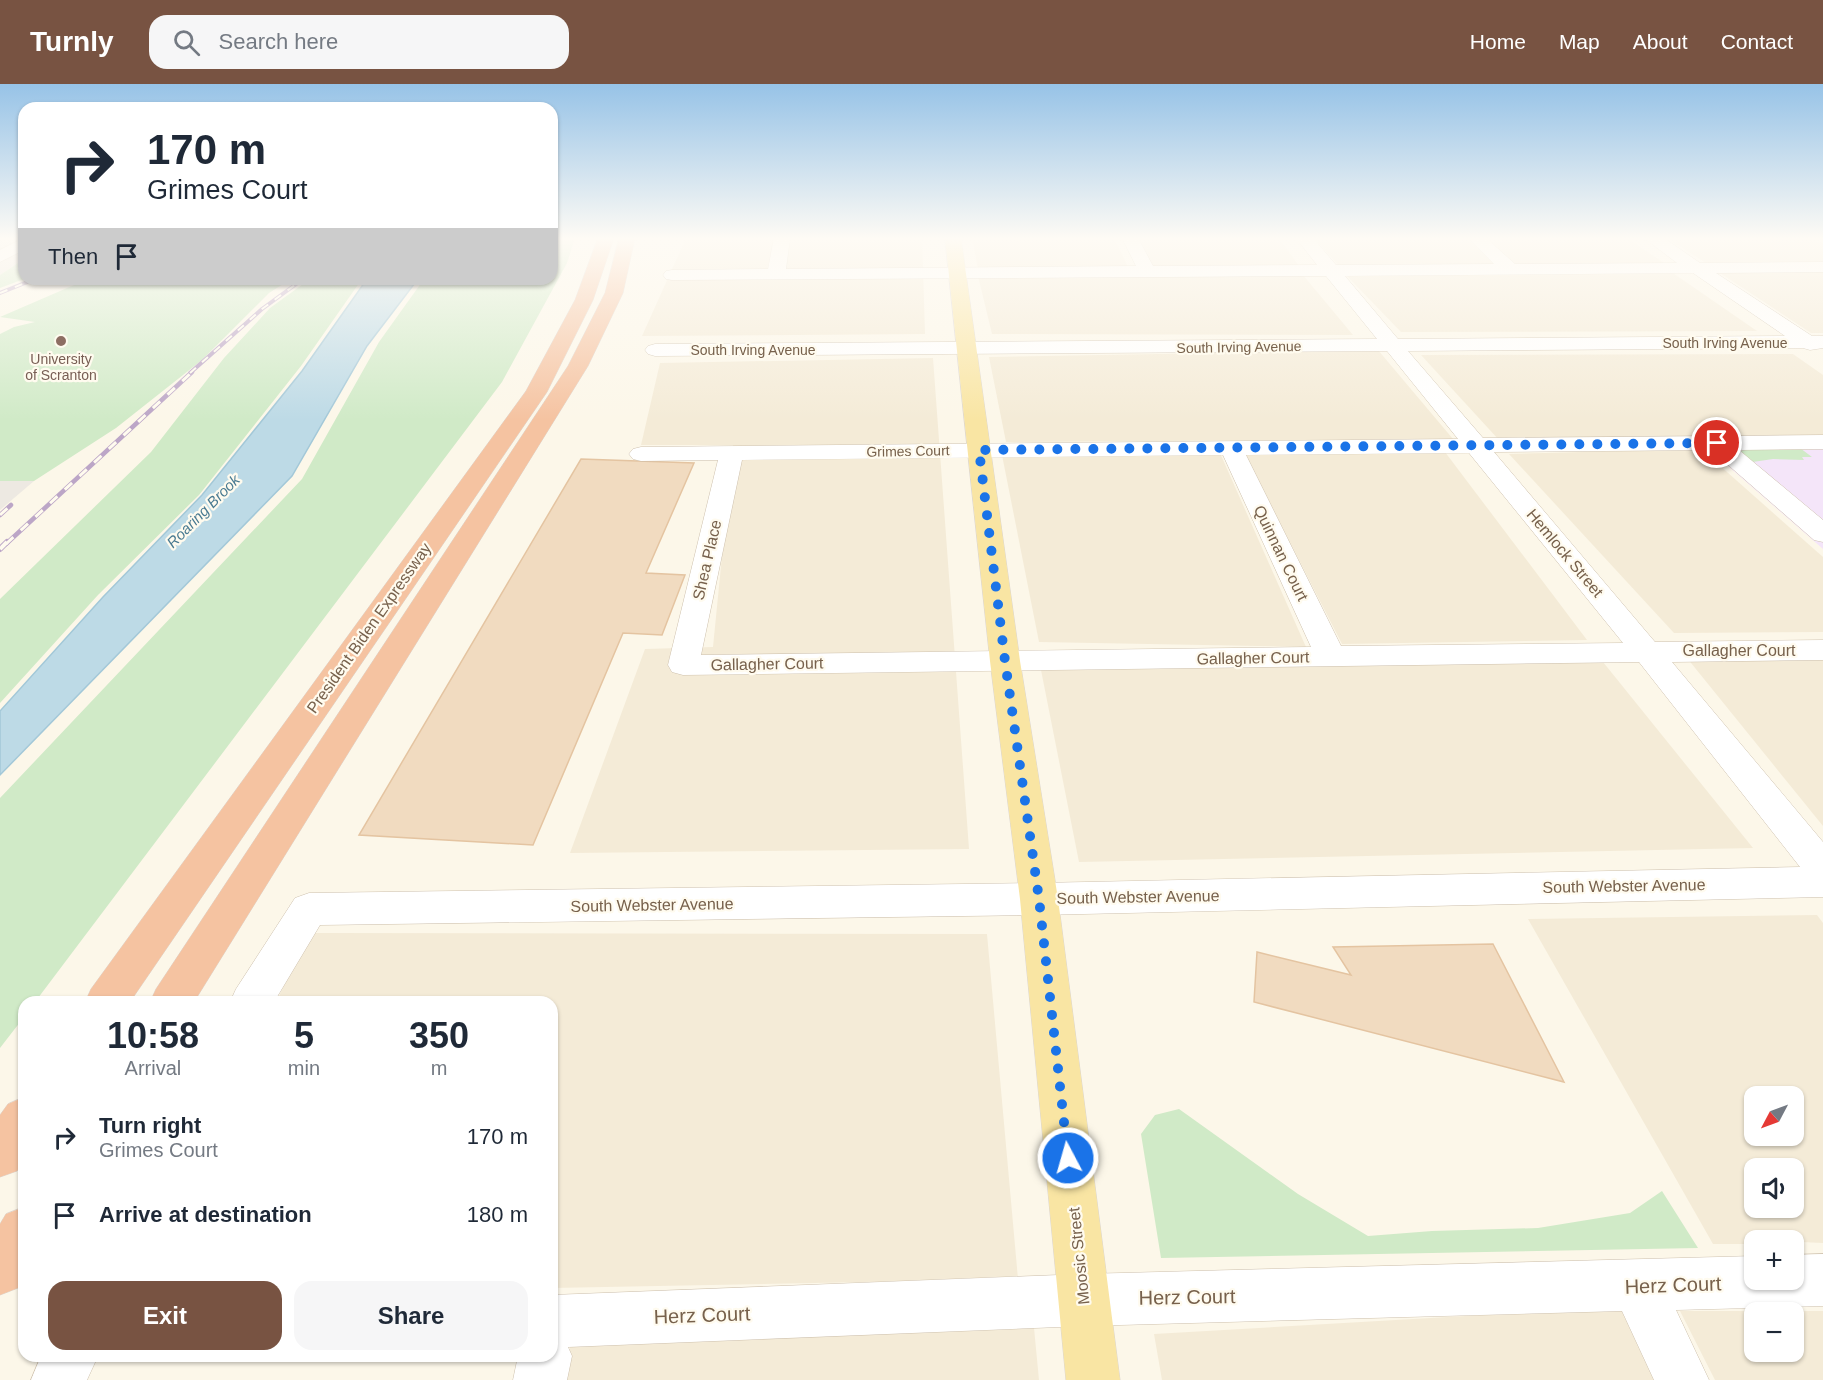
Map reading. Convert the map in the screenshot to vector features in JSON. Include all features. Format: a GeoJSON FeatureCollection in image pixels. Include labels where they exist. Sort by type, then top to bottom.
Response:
{"type":"FeatureCollection","features":[{"type":"Feature","properties":{"kind":"highway","name":"President Biden Expressway"},"geometry":{"type":"LineString","coordinates":[[110,996],[536,392],[584,298]]}},
{"type":"Feature","properties":{"kind":"highway","name":"President Biden Expressway"},"geometry":{"type":"LineString","coordinates":[[175,996],[578,366],[611,298]]}},
{"type":"Feature","properties":{"kind":"highway"},"geometry":{"type":"LineString","coordinates":[[0,1154],[18,1128]]}},
{"type":"Feature","properties":{"kind":"highway"},"geometry":{"type":"LineString","coordinates":[[0,1270],[18,1242]]}},
{"type":"Feature","properties":{"kind":"main road","name":"Moosic Street"},"geometry":{"type":"LineString","coordinates":[[961,298],[1005,661],[1039,899],[1094,1380]]}},
{"type":"Feature","properties":{"kind":"street","name":"Hemlock Street"},"geometry":{"type":"LineString","coordinates":[[1354,298],[1823,869]]}},
{"type":"Feature","properties":{"kind":"street"},"geometry":{"type":"LineString","coordinates":[[1745,298],[1818,346]]}},
{"type":"Feature","properties":{"kind":"street","name":"South Irving Avenue"},"geometry":{"type":"LineString","coordinates":[[654,350],[967,350],[1392,345],[1818,346]]}},
{"type":"Feature","properties":{"kind":"street","name":"Grimes Court"},"geometry":{"type":"LineString","coordinates":[[641,454],[731,455],[979,450],[1823,442]]}},
{"type":"Feature","properties":{"kind":"street"},"geometry":{"type":"LineString","coordinates":[[1717,443],[1823,534]]}},
{"type":"Feature","properties":{"kind":"street","name":"Quinnan Court"},"geometry":{"type":"LineString","coordinates":[[1231,448],[1331,657]]}},
{"type":"Feature","properties":{"kind":"street","name":"Shea Place"},"geometry":{"type":"LineString","coordinates":[[683,665],[731,455]]}},
{"type":"Feature","properties":{"kind":"street","name":"Gallagher Court"},"geometry":{"type":"LineString","coordinates":[[683,665],[1823,650]]}},
{"type":"Feature","properties":{"kind":"street","name":"South Webster Avenue"},"geometry":{"type":"LineString","coordinates":[[255,996],[309,909],[1039,899],[1823,882]]}},
{"type":"Feature","properties":{"kind":"street","name":"Herz Court"},"geometry":{"type":"LineString","coordinates":[[558,1321],[1084,1300],[1823,1280]]}},
{"type":"Feature","properties":{"kind":"street"},"geometry":{"type":"LineString","coordinates":[[1636,1286],[1682,1380]]}},
{"type":"Feature","properties":{"kind":"street"},"geometry":{"type":"LineString","coordinates":[[58,1380],[68,1362]]}},
{"type":"Feature","properties":{"kind":"street"},"geometry":{"type":"LineString","coordinates":[[540,1380],[544,1362]]}},
{"type":"Feature","properties":{"kind":"shaded area"},"geometry":{"type":"Polygon","coordinates":[[[659,298],[924,298],[925,334],[642,336],[659,298]]]}},
{"type":"Feature","properties":{"kind":"shaded area"},"geometry":{"type":"Polygon","coordinates":[[[983,298],[1323,298],[1353,335],[992,334],[983,298]]]}},
{"type":"Feature","properties":{"kind":"shaded area"},"geometry":{"type":"Polygon","coordinates":[[[1369,298],[1710,298],[1757,331],[1401,332],[1369,298]]]}},
{"type":"Feature","properties":{"kind":"shaded area"},"geometry":{"type":"Polygon","coordinates":[[[1759,298],[1823,298],[1823,333],[1811,333],[1759,298]]]}},
{"type":"Feature","properties":{"kind":"shaded area"},"geometry":{"type":"Polygon","coordinates":[[[1378,350],[1453,439],[1006,442],[989,357],[1378,350]]]}},
{"type":"Feature","properties":{"kind":"shaded area"},"geometry":{"type":"Polygon","coordinates":[[[1793,354],[1823,375],[1823,437],[1499,440],[1421,355],[1793,354]]]}},
{"type":"Feature","properties":{"kind":"shaded area"},"geometry":{"type":"Polygon","coordinates":[[[933,358],[969,849],[570,853],[645,649],[713,647],[733,445],[641,445],[660,363],[933,358]]]}},
{"type":"Feature","properties":{"kind":"shaded area"},"geometry":{"type":"Polygon","coordinates":[[[1705,446],[1823,446],[1823,549],[1705,446]]]}},
{"type":"Feature","properties":{"kind":"shaded area"},"geometry":{"type":"Polygon","coordinates":[[[1701,449],[1823,557],[1823,632],[1674,633],[1509,454],[1701,449]]]}},
{"type":"Feature","properties":{"kind":"shaded area"},"geometry":{"type":"Polygon","coordinates":[[[1445,452],[1587,640],[1342,644],[1245,455],[1445,452]]]}},
{"type":"Feature","properties":{"kind":"shaded area"},"geometry":{"type":"Polygon","coordinates":[[[1220,453],[1306,647],[1039,642],[1002,455],[1220,453]]]}},
{"type":"Feature","properties":{"kind":"shaded area"},"geometry":{"type":"Polygon","coordinates":[[[0,481],[34,481],[0,510],[0,481]]]}},
{"type":"Feature","properties":{"kind":"shaded area"},"geometry":{"type":"Polygon","coordinates":[[[1599,657],[1753,848],[1079,862],[1041,670],[1599,657]]]}},
{"type":"Feature","properties":{"kind":"shaded area"},"geometry":{"type":"Polygon","coordinates":[[[1823,657],[1823,826],[1687,658],[1823,657]]]}},
{"type":"Feature","properties":{"kind":"shaded area"},"geometry":{"type":"Polygon","coordinates":[[[1817,915],[1823,923],[1823,1243],[1804,1242],[1804,1230],[1744,1230],[1744,1244],[1713,1244],[1528,919],[1817,915]]]}},
{"type":"Feature","properties":{"kind":"shaded area"},"geometry":{"type":"Polygon","coordinates":[[[310,933],[987,934],[1018,1279],[558,1288],[558,996],[279,996],[310,933]]]}},
{"type":"Feature","properties":{"kind":"shaded area"},"geometry":{"type":"Polygon","coordinates":[[[1620,1307],[1654,1380],[1162,1380],[1154,1334],[1620,1307]]]}},
{"type":"Feature","properties":{"kind":"shaded area"},"geometry":{"type":"Polygon","coordinates":[[[1680,1311],[1744,1311],[1744,1362],[1804,1362],[1804,1311],[1823,1311],[1823,1380],[1715,1380],[1680,1311]]]}},
{"type":"Feature","properties":{"kind":"shaded area"},"geometry":{"type":"Polygon","coordinates":[[[1034,1328],[1039,1380],[564,1380],[571,1343],[1034,1328]]]}},
{"type":"Feature","properties":{"kind":"green space"},"geometry":{"type":"Polygon","coordinates":[[[43,298],[264,298],[202,360],[116,428],[34,481],[0,481],[0,334],[14,327],[35,322],[0,317],[43,298]]]}},
{"type":"Feature","properties":{"kind":"green space"},"geometry":{"type":"Polygon","coordinates":[[[283,298],[348,298],[301,366],[199,495],[98,595],[0,703],[0,599],[151,452],[224,358],[270,308],[283,298]]]}},
{"type":"Feature","properties":{"kind":"green space"},"geometry":{"type":"Polygon","coordinates":[[[410,298],[548,298],[502,382],[40,996],[18,996],[18,1025],[0,1048],[0,798],[302,479],[379,342],[410,298]]]}},
{"type":"Feature","properties":{"kind":"green space"},"geometry":{"type":"Polygon","coordinates":[[[1749,448],[1800,448],[1812,457],[1802,457],[1804,460],[1773,459],[1746,463],[1738,452],[1749,448]]]}},
{"type":"Feature","properties":{"kind":"green space"},"geometry":{"type":"Polygon","coordinates":[[[1179,1109],[1298,1194],[1368,1236],[1432,1231],[1538,1228],[1630,1213],[1662,1191],[1698,1248],[1161,1258],[1141,1134],[1155,1115],[1179,1109]]]}},
{"type":"Feature","properties":{"kind":"water","name":"Roaring Brook"},"geometry":{"type":"Polygon","coordinates":[[[353,298],[403,298],[367,346],[292,476],[0,775],[0,711],[103,597],[202,495],[302,371],[353,298]]]}},
{"type":"Feature","properties":{"kind":"building"},"geometry":{"type":"Polygon","coordinates":[[[581,459],[694,463],[646,573],[685,575],[662,635],[623,633],[533,845],[359,835],[581,459]]]}},
{"type":"Feature","properties":{"kind":"building"},"geometry":{"type":"Polygon","coordinates":[[[1493,944],[1564,1082],[1254,1002],[1257,952],[1351,975],[1333,947],[1493,944]]]}},
{"type":"Feature","properties":{"kind":"railway"},"geometry":{"type":"LineString","coordinates":[[190,373],[276,298]]}},
{"type":"Feature","properties":{"kind":"railway"},"geometry":{"type":"LineString","coordinates":[[6,544],[192,372]]}},
{"type":"Feature","properties":{"kind":"railway"},"geometry":{"type":"LineString","coordinates":[[0,515],[11,505]]}},
{"type":"Feature","properties":{"kind":"railway"},"geometry":{"type":"LineString","coordinates":[[0,549],[7,542]]}},
{"type":"Feature","properties":{"kind":"place","name":"University of Scranton"},"geometry":{"type":"Point","coordinates":[61,341]}},
{"type":"Feature","properties":{"kind":"route"},"geometry":{"type":"LineString","coordinates":[[1068,1158],[1039,899],[1005,661],[979,450],[1717,443]]}}]}
